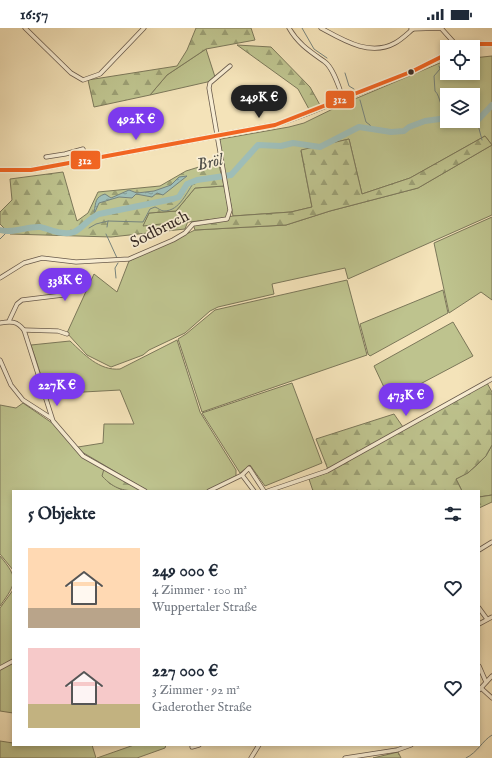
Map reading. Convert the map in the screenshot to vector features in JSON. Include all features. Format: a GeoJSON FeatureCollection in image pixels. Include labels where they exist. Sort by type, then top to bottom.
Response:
{"type":"FeatureCollection","features":[{"type":"Feature","properties":{"kind":"main road"},"geometry":{"type":"LineString","coordinates":[[480,44],[492,44]]}},
{"type":"Feature","properties":{"kind":"main road"},"geometry":{"type":"LineString","coordinates":[[0,170],[31,170],[290,120],[413,71],[440,58]]}},
{"type":"Feature","properties":{"kind":"street"},"geometry":{"type":"LineString","coordinates":[[25,28],[71,73],[83,80],[100,74],[144,28]]}},
{"type":"Feature","properties":{"kind":"street"},"geometry":{"type":"LineString","coordinates":[[289,28],[300,43],[318,59],[325,62],[331,70],[343,98]]}},
{"type":"Feature","properties":{"kind":"street"},"geometry":{"type":"LineString","coordinates":[[321,28],[351,44],[381,47],[395,43],[411,29],[441,28],[452,40]]}},
{"type":"Feature","properties":{"kind":"street","name":"Sodbruch"},"geometry":{"type":"LineString","coordinates":[[0,278],[24,263],[42,258],[76,262],[129,259],[173,240],[185,233],[193,224],[227,219],[230,216],[230,210],[209,88],[210,83],[230,66]]}},
{"type":"Feature","properties":{"kind":"street"},"geometry":{"type":"LineString","coordinates":[[46,157],[83,149],[86,159]]}},
{"type":"Feature","properties":{"kind":"street"},"geometry":{"type":"LineString","coordinates":[[9,321],[17,304],[22,300],[63,295],[68,292],[70,285],[66,279],[49,278]]}},
{"type":"Feature","properties":{"kind":"street"},"geometry":{"type":"LineString","coordinates":[[0,323],[9,321],[16,322],[24,330],[53,420]]}},
{"type":"Feature","properties":{"kind":"street"},"geometry":{"type":"LineString","coordinates":[[24,330],[58,330],[67,334]]}},
{"type":"Feature","properties":{"kind":"street"},"geometry":{"type":"LineString","coordinates":[[0,360],[11,385],[23,400],[48,415],[83,456],[143,490]]}},
{"type":"Feature","properties":{"kind":"street"},"geometry":{"type":"LineString","coordinates":[[271,490],[327,471],[492,379]]}},
{"type":"Feature","properties":{"kind":"street"},"geometry":{"type":"LineString","coordinates":[[211,490],[242,475],[249,468],[263,490]]}},
{"type":"Feature","properties":{"kind":"street"},"geometry":{"type":"LineString","coordinates":[[242,475],[253,490]]}},
{"type":"Feature","properties":{"kind":"street"},"geometry":{"type":"LineString","coordinates":[[480,549],[492,542]]}},
{"type":"Feature","properties":{"kind":"street"},"geometry":{"type":"LineString","coordinates":[[480,609],[487,619]]}},
{"type":"Feature","properties":{"kind":"street"},"geometry":{"type":"LineString","coordinates":[[480,623],[492,617]]}},
{"type":"Feature","properties":{"kind":"street"},"geometry":{"type":"LineString","coordinates":[[0,668],[12,662]]}},
{"type":"Feature","properties":{"kind":"street"},"geometry":{"type":"LineString","coordinates":[[480,668],[486,682]]}},
{"type":"Feature","properties":{"kind":"street"},"geometry":{"type":"LineString","coordinates":[[492,676],[480,689],[492,698]]}},
{"type":"Feature","properties":{"kind":"street"},"geometry":{"type":"LineString","coordinates":[[251,758],[258,746]]}},
{"type":"Feature","properties":{"kind":"street"},"geometry":{"type":"LineString","coordinates":[[345,758],[397,750],[408,746]]}},
{"type":"Feature","properties":{"kind":"green space"},"geometry":{"type":"Polygon","coordinates":[[[196,28],[251,28],[255,40],[206,49],[167,75],[150,95],[94,107],[88,80],[177,66],[187,50],[196,28]]]}},
{"type":"Feature","properties":{"kind":"green space"},"geometry":{"type":"Polygon","coordinates":[[[237,45],[271,47],[310,87],[320,105],[310,111],[298,89],[237,45]]]}},
{"type":"Feature","properties":{"kind":"green space"},"geometry":{"type":"Polygon","coordinates":[[[206,49],[216,80],[150,95],[167,75],[206,49]]]}},
{"type":"Feature","properties":{"kind":"green space"},"geometry":{"type":"Polygon","coordinates":[[[492,56],[492,145],[485,136],[410,178],[362,194],[349,139],[301,151],[312,207],[291,212],[233,216],[219,141],[221,139],[304,123],[343,104],[440,63],[440,80],[480,80],[480,57],[492,56]]]}},
{"type":"Feature","properties":{"kind":"green space"},"geometry":{"type":"Polygon","coordinates":[[[485,136],[492,145],[418,188],[330,211],[286,225],[195,230],[193,224],[233,216],[291,212],[312,207],[301,150],[349,139],[362,194],[410,178],[485,136]]]}},
{"type":"Feature","properties":{"kind":"green space"},"geometry":{"type":"Polygon","coordinates":[[[492,145],[492,215],[348,279],[345,268],[272,284],[274,294],[218,307],[210,311],[185,333],[149,350],[143,355],[111,367],[87,355],[67,333],[94,274],[117,292],[129,261],[195,230],[286,225],[330,211],[418,188],[492,145]]]}},
{"type":"Feature","properties":{"kind":"green space"},"geometry":{"type":"Polygon","coordinates":[[[218,161],[224,186],[195,188],[176,211],[149,213],[143,226],[188,221],[185,229],[111,237],[10,234],[0,224],[0,212],[12,200],[10,179],[63,172],[77,221],[88,213],[98,192],[160,186],[186,171],[218,161]]]}},
{"type":"Feature","properties":{"kind":"green space"},"geometry":{"type":"Polygon","coordinates":[[[224,186],[229,211],[226,218],[142,227],[149,213],[176,211],[195,188],[224,186]]]}},
{"type":"Feature","properties":{"kind":"green space"},"geometry":{"type":"Polygon","coordinates":[[[492,217],[492,300],[481,292],[449,313],[434,243],[492,217]]]}},
{"type":"Feature","properties":{"kind":"green space"},"geometry":{"type":"Polygon","coordinates":[[[347,280],[367,355],[202,412],[178,339],[215,310],[347,280]]]}},
{"type":"Feature","properties":{"kind":"green space"},"geometry":{"type":"Polygon","coordinates":[[[443,290],[448,313],[370,356],[368,354],[360,324],[443,290]]]}},
{"type":"Feature","properties":{"kind":"green space"},"geometry":{"type":"Polygon","coordinates":[[[453,322],[473,356],[390,400],[374,366],[453,322]]]}},
{"type":"Feature","properties":{"kind":"green space"},"geometry":{"type":"Polygon","coordinates":[[[177,340],[200,412],[236,470],[236,476],[209,490],[146,490],[82,452],[78,447],[103,443],[104,424],[134,424],[120,390],[47,394],[31,345],[70,341],[92,361],[112,369],[120,369],[177,340]]]}},
{"type":"Feature","properties":{"kind":"green space"},"geometry":{"type":"Polygon","coordinates":[[[292,383],[322,463],[265,486],[250,465],[240,473],[202,413],[292,383]]]}},
{"type":"Feature","properties":{"kind":"green space"},"geometry":{"type":"Polygon","coordinates":[[[487,383],[492,392],[492,445],[486,456],[468,473],[456,479],[462,490],[313,490],[309,479],[329,472],[316,439],[394,414],[403,427],[487,383]]]}},
{"type":"Feature","properties":{"kind":"green space"},"geometry":{"type":"Polygon","coordinates":[[[23,403],[55,425],[76,450],[104,469],[109,483],[122,490],[12,490],[12,569],[0,554],[0,405],[16,408],[23,403]]]}},
{"type":"Feature","properties":{"kind":"green space"},"geometry":{"type":"Polygon","coordinates":[[[492,445],[492,495],[480,497],[480,490],[462,490],[456,479],[467,473],[485,456],[492,445]]]}},
{"type":"Feature","properties":{"kind":"green space"},"geometry":{"type":"Polygon","coordinates":[[[104,469],[140,490],[120,489],[111,484],[102,476],[104,469]]]}},
{"type":"Feature","properties":{"kind":"green space"},"geometry":{"type":"Polygon","coordinates":[[[492,495],[492,502],[480,508],[480,497],[492,495]]]}},
{"type":"Feature","properties":{"kind":"green space"},"geometry":{"type":"Polygon","coordinates":[[[0,556],[12,574],[12,586],[0,606],[0,556]]]}},
{"type":"Feature","properties":{"kind":"green space"},"geometry":{"type":"Polygon","coordinates":[[[12,591],[12,661],[0,667],[0,608],[12,591]]]}},
{"type":"Feature","properties":{"kind":"green space"},"geometry":{"type":"Polygon","coordinates":[[[12,663],[12,713],[0,711],[0,669],[12,663]]]}},
{"type":"Feature","properties":{"kind":"green space"},"geometry":{"type":"Polygon","coordinates":[[[0,741],[12,743],[12,746],[92,746],[96,758],[0,758],[0,741]]]}},
{"type":"Feature","properties":{"kind":"green space"},"geometry":{"type":"Polygon","coordinates":[[[131,746],[166,746],[165,748],[137,758],[97,758],[131,746]]]}},
{"type":"Feature","properties":{"kind":"green space"},"geometry":{"type":"Polygon","coordinates":[[[398,752],[401,758],[373,758],[398,752]]]}},
{"type":"Feature","properties":{"kind":"water"},"geometry":{"type":"Polygon","coordinates":[[[187,176],[163,195],[157,193],[152,197],[136,194],[132,198],[119,197],[99,203],[94,212],[96,200],[102,195],[105,194],[111,198],[129,190],[137,193],[154,191],[171,185],[179,177],[187,176]]]}},
{"type":"Feature","properties":{"kind":"waterway"},"geometry":{"type":"LineString","coordinates":[[302,28],[314,49],[327,58]]}},
{"type":"Feature","properties":{"kind":"waterway"},"geometry":{"type":"LineString","coordinates":[[439,66],[440,69],[434,76],[435,91],[440,101]]}},
{"type":"Feature","properties":{"kind":"waterway"},"geometry":{"type":"LineString","coordinates":[[345,73],[349,86],[354,89]]}},
{"type":"Feature","properties":{"kind":"waterway"},"geometry":{"type":"LineString","coordinates":[[360,100],[366,122],[370,125],[372,130]]}},
{"type":"Feature","properties":{"kind":"waterway","name":"Bröl"},"geometry":{"type":"LineString","coordinates":[[480,118],[492,105]]}},
{"type":"Feature","properties":{"kind":"waterway","name":"Bröl"},"geometry":{"type":"LineString","coordinates":[[0,230],[15,231],[40,227],[61,233],[74,232],[99,214],[173,199],[179,197],[187,184],[197,180],[231,175],[258,145],[281,146],[293,143],[320,147],[359,127],[391,132],[404,131],[409,127],[425,121],[440,119]]}},
{"type":"Feature","properties":{"kind":"waterway"},"geometry":{"type":"LineString","coordinates":[[479,128],[482,140]]}},
{"type":"Feature","properties":{"kind":"waterway"},"geometry":{"type":"LineString","coordinates":[[107,227],[108,221],[143,222],[150,209],[155,207],[162,211],[174,208],[179,204],[195,181]]}},
{"type":"Feature","properties":{"kind":"waterway"},"geometry":{"type":"LineString","coordinates":[[89,228],[96,224],[108,221]]}},
{"type":"Feature","properties":{"kind":"waterway"},"geometry":{"type":"LineString","coordinates":[[0,239],[8,231]]}},
{"type":"Feature","properties":{"kind":"waterway"},"geometry":{"type":"LineString","coordinates":[[106,234],[117,258]]}},
{"type":"Feature","properties":{"kind":"waterway"},"geometry":{"type":"LineString","coordinates":[[116,278],[115,268],[118,263]]}},
{"type":"Feature","properties":{"kind":"waterway"},"geometry":{"type":"LineString","coordinates":[[480,746],[492,735]]}},
{"type":"Feature","properties":{"kind":"waterway"},"geometry":{"type":"LineString","coordinates":[[466,758],[474,753],[480,746]]}},
{"type":"Feature","properties":{"kind":"transit line","name":"312"},"geometry":{"type":"LineString","coordinates":[[480,44],[492,44]]}},
{"type":"Feature","properties":{"kind":"transit line","name":"312"},"geometry":{"type":"LineString","coordinates":[[0,170],[31,170],[275,125],[413,71],[440,58]]}}]}
